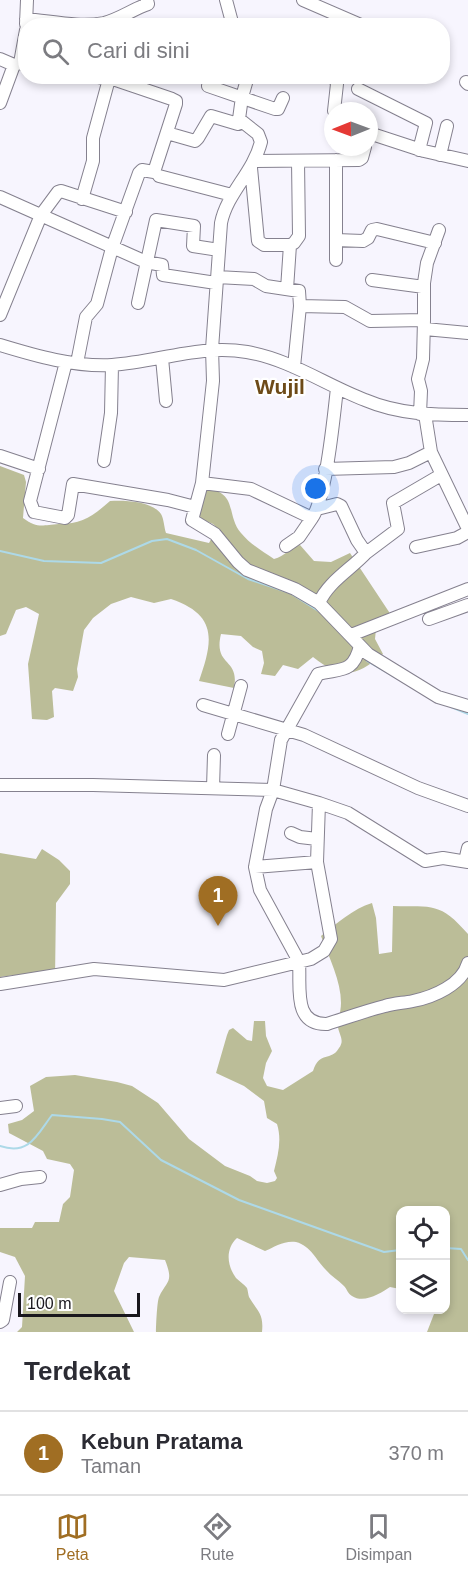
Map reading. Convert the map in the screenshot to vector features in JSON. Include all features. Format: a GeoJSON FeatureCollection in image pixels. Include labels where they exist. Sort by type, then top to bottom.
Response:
{"type":"FeatureCollection","features":[{"type":"Feature","properties":{"kind":"street"},"geometry":{"type":"LineString","coordinates":[[26,18],[27,0]]}},
{"type":"Feature","properties":{"kind":"street"},"geometry":{"type":"LineString","coordinates":[[117,18],[148,4],[147,0]]}},
{"type":"Feature","properties":{"kind":"street"},"geometry":{"type":"LineString","coordinates":[[226,0],[231,18]]}},
{"type":"Feature","properties":{"kind":"street"},"geometry":{"type":"LineString","coordinates":[[303,0],[345,18]]}},
{"type":"Feature","properties":{"kind":"street"},"geometry":{"type":"LineString","coordinates":[[0,59],[18,64]]}},
{"type":"Feature","properties":{"kind":"street"},"geometry":{"type":"LineString","coordinates":[[0,103],[18,68]]}},
{"type":"Feature","properties":{"kind":"street"},"geometry":{"type":"LineString","coordinates":[[82,199],[93,161],[93,138],[114,84]]}},
{"type":"Feature","properties":{"kind":"street"},"geometry":{"type":"LineString","coordinates":[[130,84],[175,100],[176,104],[153,173],[142,170],[139,173],[112,248],[96,304],[86,317],[30,501],[34,512],[65,518],[68,515],[73,484],[168,500],[195,507]]}},
{"type":"Feature","properties":{"kind":"street"},"geometry":{"type":"LineString","coordinates":[[246,84],[239,114],[240,122],[261,138],[260,148],[253,165],[222,214],[212,349],[213,381],[202,483],[192,520],[215,534],[247,570],[295,589],[319,603],[360,646],[392,669],[438,697],[468,706]]}},
{"type":"Feature","properties":{"kind":"street"},"geometry":{"type":"LineString","coordinates":[[335,102],[338,84]]}},
{"type":"Feature","properties":{"kind":"street"},"geometry":{"type":"LineString","coordinates":[[208,86],[277,109],[283,98]]}},
{"type":"Feature","properties":{"kind":"street"},"geometry":{"type":"LineString","coordinates":[[358,89],[425,122],[426,126],[419,150]]}},
{"type":"Feature","properties":{"kind":"street"},"geometry":{"type":"LineString","coordinates":[[167,133],[197,140],[206,114],[238,124],[240,122]]}},
{"type":"Feature","properties":{"kind":"street"},"geometry":{"type":"LineString","coordinates":[[440,155],[447,126]]}},
{"type":"Feature","properties":{"kind":"street"},"geometry":{"type":"LineString","coordinates":[[378,136],[419,150],[468,161]]}},
{"type":"Feature","properties":{"kind":"street"},"geometry":{"type":"LineString","coordinates":[[253,165],[298,161],[361,160],[362,156]]}},
{"type":"Feature","properties":{"kind":"street"},"geometry":{"type":"LineString","coordinates":[[336,160],[336,260]]}},
{"type":"Feature","properties":{"kind":"street"},"geometry":{"type":"LineString","coordinates":[[253,165],[259,243],[290,245],[299,236],[298,161]]}},
{"type":"Feature","properties":{"kind":"street"},"geometry":{"type":"LineString","coordinates":[[159,176],[232,195]]}},
{"type":"Feature","properties":{"kind":"street"},"geometry":{"type":"LineString","coordinates":[[0,315],[41,215],[58,192],[61,191],[126,212]]}},
{"type":"Feature","properties":{"kind":"street"},"geometry":{"type":"LineString","coordinates":[[0,197],[112,248],[146,262],[162,265],[163,275],[217,280],[255,279],[266,286],[300,292],[294,367]]}},
{"type":"Feature","properties":{"kind":"street"},"geometry":{"type":"LineString","coordinates":[[138,303],[157,219],[194,226],[193,246],[219,250]]}},
{"type":"Feature","properties":{"kind":"street"},"geometry":{"type":"LineString","coordinates":[[336,240],[363,241],[368,238],[372,230],[377,230],[435,243]]}},
{"type":"Feature","properties":{"kind":"street"},"geometry":{"type":"LineString","coordinates":[[416,547],[457,537],[468,530],[464,514],[441,475],[431,452],[418,376],[423,359],[424,286],[427,263],[439,230]]}},
{"type":"Feature","properties":{"kind":"street"},"geometry":{"type":"LineString","coordinates":[[287,289],[290,245]]}},
{"type":"Feature","properties":{"kind":"street"},"geometry":{"type":"LineString","coordinates":[[372,280],[424,286]]}},
{"type":"Feature","properties":{"kind":"street"},"geometry":{"type":"LineString","coordinates":[[300,306],[345,307],[370,321],[424,325],[468,333]]}},
{"type":"Feature","properties":{"kind":"street"},"geometry":{"type":"LineString","coordinates":[[0,345],[71,362],[112,365],[212,349],[260,355],[294,367],[382,406],[423,414],[468,415]]}},
{"type":"Feature","properties":{"kind":"street"},"geometry":{"type":"LineString","coordinates":[[162,358],[166,401]]}},
{"type":"Feature","properties":{"kind":"street"},"geometry":{"type":"LineString","coordinates":[[105,461],[111,414],[112,365]]}},
{"type":"Feature","properties":{"kind":"street"},"geometry":{"type":"LineString","coordinates":[[286,546],[300,537],[314,513],[325,469],[337,388]]}},
{"type":"Feature","properties":{"kind":"street"},"geometry":{"type":"LineString","coordinates":[[325,469],[394,467],[409,463],[431,452]]}},
{"type":"Feature","properties":{"kind":"street"},"geometry":{"type":"LineString","coordinates":[[0,456],[39,469]]}},
{"type":"Feature","properties":{"kind":"street"},"geometry":{"type":"LineString","coordinates":[[319,603],[332,584],[366,553],[398,529],[393,503],[441,475]]}},
{"type":"Feature","properties":{"kind":"street"},"geometry":{"type":"LineString","coordinates":[[202,483],[251,489],[314,513],[337,504],[341,506],[357,540],[366,553]]}},
{"type":"Feature","properties":{"kind":"street"},"geometry":{"type":"LineString","coordinates":[[351,635],[468,589]]}},
{"type":"Feature","properties":{"kind":"street"},"geometry":{"type":"LineString","coordinates":[[429,620],[468,605]]}},
{"type":"Feature","properties":{"kind":"street"},"geometry":{"type":"LineString","coordinates":[[360,646],[353,664],[348,668],[318,674],[281,740],[273,790],[268,798],[255,867],[260,890],[299,963],[303,1011],[308,1020],[322,1024],[387,1005],[430,996],[459,978],[466,970],[468,963]]}},
{"type":"Feature","properties":{"kind":"street"},"geometry":{"type":"LineString","coordinates":[[228,734],[241,686]]}},
{"type":"Feature","properties":{"kind":"street"},"geometry":{"type":"LineString","coordinates":[[203,705],[319,741],[418,788],[468,806]]}},
{"type":"Feature","properties":{"kind":"street"},"geometry":{"type":"LineString","coordinates":[[213,788],[214,755]]}},
{"type":"Feature","properties":{"kind":"street"},"geometry":{"type":"LineString","coordinates":[[0,785],[273,790],[348,813],[425,861],[443,858],[466,861],[468,848]]}},
{"type":"Feature","properties":{"kind":"street"},"geometry":{"type":"LineString","coordinates":[[0,984],[94,969],[224,980],[311,959],[324,951],[330,939],[317,862],[319,803]]}},
{"type":"Feature","properties":{"kind":"street"},"geometry":{"type":"LineString","coordinates":[[291,833],[300,837],[317,839]]}},
{"type":"Feature","properties":{"kind":"street"},"geometry":{"type":"LineString","coordinates":[[255,867],[317,862]]}},
{"type":"Feature","properties":{"kind":"street"},"geometry":{"type":"LineString","coordinates":[[0,1107],[16,1107]]}},
{"type":"Feature","properties":{"kind":"street"},"geometry":{"type":"LineString","coordinates":[[0,1185],[40,1177]]}},
{"type":"Feature","properties":{"kind":"street"},"geometry":{"type":"LineString","coordinates":[[0,1322],[3,1320],[9,1282]]}},
{"type":"Feature","properties":{"kind":"green space"},"geometry":{"type":"Polygon","coordinates":[[[0,466],[24,475],[26,482],[23,518],[36,525],[74,523],[92,515],[110,501],[130,501],[151,506],[157,510],[162,516],[166,533],[209,543],[217,528],[197,517],[202,496],[207,489],[223,495],[241,533],[252,544],[274,559],[300,545],[314,561],[331,562],[350,553],[395,621],[376,629],[375,639],[383,654],[365,667],[349,673],[332,669],[313,657],[298,669],[283,665],[275,676],[261,674],[264,663],[262,651],[253,647],[241,636],[221,634],[220,652],[233,671],[234,688],[199,681],[209,642],[204,621],[186,605],[171,599],[154,603],[131,597],[111,604],[93,618],[84,630],[77,669],[78,677],[73,691],[55,688],[52,691],[54,717],[47,720],[32,719],[28,664],[39,614],[26,607],[16,610],[6,634],[0,636],[0,466]]]}},
{"type":"Feature","properties":{"kind":"green space"},"geometry":{"type":"Polygon","coordinates":[[[42,849],[59,860],[70,871],[70,884],[56,903],[55,979],[17,984],[15,975],[0,977],[0,853],[36,859],[42,849]]]}},
{"type":"Feature","properties":{"kind":"green space"},"geometry":{"type":"Polygon","coordinates":[[[372,903],[376,918],[379,954],[392,952],[393,906],[435,908],[450,916],[468,934],[468,1332],[427,1332],[434,1314],[450,1314],[450,1206],[396,1206],[396,1288],[390,1287],[372,1297],[362,1299],[349,1294],[344,1286],[301,1244],[288,1242],[265,1251],[237,1238],[229,1252],[229,1263],[236,1278],[247,1288],[249,1297],[259,1313],[262,1320],[262,1332],[156,1332],[158,1300],[168,1281],[168,1267],[165,1260],[129,1257],[124,1263],[114,1291],[134,1332],[17,1332],[22,1327],[25,1276],[15,1257],[0,1252],[0,1228],[32,1228],[35,1222],[59,1222],[63,1204],[70,1197],[74,1170],[70,1164],[47,1159],[43,1151],[9,1133],[8,1124],[22,1120],[34,1111],[30,1086],[46,1077],[75,1075],[132,1086],[158,1103],[189,1139],[225,1166],[257,1181],[267,1183],[275,1181],[277,1178],[274,1171],[279,1142],[277,1124],[267,1118],[264,1101],[244,1086],[216,1073],[227,1035],[233,1028],[247,1040],[252,1041],[254,1021],[265,1021],[266,1036],[272,1051],[266,1063],[263,1078],[267,1086],[283,1090],[313,1071],[322,1058],[333,1055],[342,1042],[338,1027],[340,995],[334,969],[321,936],[339,921],[372,903]]]}},
{"type":"Feature","properties":{"kind":"waterway"},"geometry":{"type":"LineString","coordinates":[[0,551],[44,561],[101,563],[152,541],[167,539],[196,550],[248,579],[290,593],[320,612]]}},
{"type":"Feature","properties":{"kind":"waterway"},"geometry":{"type":"LineString","coordinates":[[367,661],[398,679]]}},
{"type":"Feature","properties":{"kind":"waterway"},"geometry":{"type":"LineString","coordinates":[[451,707],[468,714]]}},
{"type":"Feature","properties":{"kind":"waterway"},"geometry":{"type":"LineString","coordinates":[[0,1146],[10,1148],[25,1146],[37,1136],[52,1115],[120,1122],[161,1160],[239,1200],[384,1252],[396,1250]]}},
{"type":"Feature","properties":{"kind":"waterway"},"geometry":{"type":"LineString","coordinates":[[450,1248],[461,1249],[468,1260]]}},
{"type":"Feature","properties":{"kind":"place","name":"Kebun Pratama"},"geometry":{"type":"Point","coordinates":[218,926]}},
{"type":"Feature","properties":{"kind":"district","name":"Wujil"},"geometry":{"type":"Point","coordinates":[280,387]}}]}
